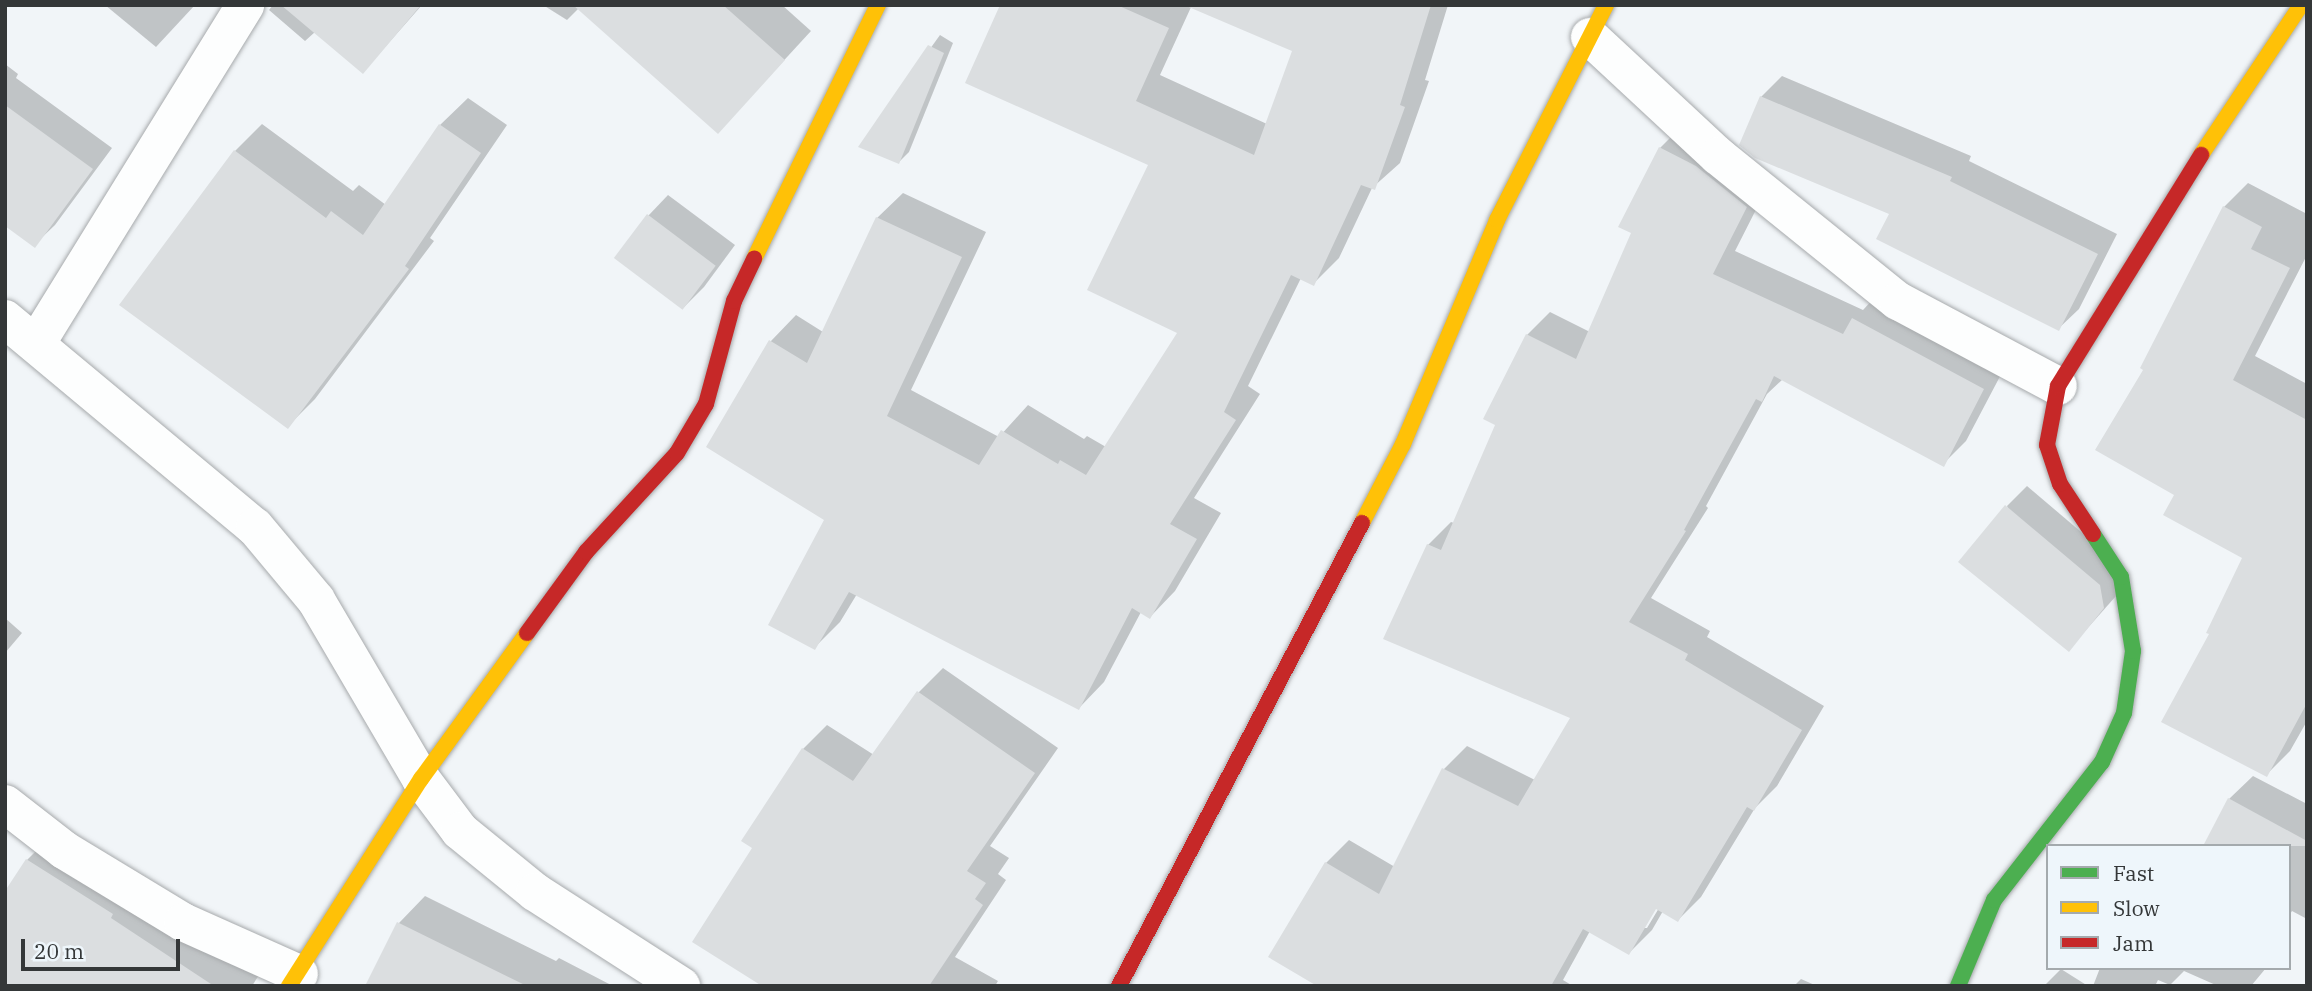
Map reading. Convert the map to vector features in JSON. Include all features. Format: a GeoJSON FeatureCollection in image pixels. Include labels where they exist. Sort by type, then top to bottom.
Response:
{"type":"FeatureCollection","features":[{"type":"Feature","properties":{"kind":"street"},"geometry":{"type":"LineString","coordinates":[[36,344],[245,5]]}},
{"type":"Feature","properties":{"kind":"street"},"geometry":{"type":"LineString","coordinates":[[5,804],[64,850],[183,922],[294,980],[421,779],[586,552],[677,453],[706,404],[734,301],[878,5]]}},
{"type":"Feature","properties":{"kind":"street"},"geometry":{"type":"LineString","coordinates":[[1958,986],[1994,900],[2102,762],[2124,713],[2133,651],[2121,577],[2060,484],[2047,445],[2058,386],[2230,111],[2301,5]]}},
{"type":"Feature","properties":{"kind":"street"},"geometry":{"type":"LineString","coordinates":[[1119,986],[1403,444],[1497,220],[1598,21],[1718,156],[1898,301],[2058,386]]}},
{"type":"Feature","properties":{"kind":"street"},"geometry":{"type":"LineString","coordinates":[[5,319],[255,527],[316,600],[421,779],[460,831],[535,892],[681,986]]}},
{"type":"Feature","properties":{"kind":"building"},"geometry":{"type":"Polygon","coordinates":[[[281,5],[421,5],[363,74],[281,5]]]}},
{"type":"Feature","properties":{"kind":"building"},"geometry":{"type":"Polygon","coordinates":[[[573,5],[723,5],[785,60],[718,134],[573,5]]]}},
{"type":"Feature","properties":{"kind":"building"},"geometry":{"type":"Polygon","coordinates":[[[1000,5],[1117,5],[1169,28],[1136,101],[1254,155],[1292,51],[1184,5],[1431,5],[1400,105],[1405,107],[1375,190],[1361,185],[1314,286],[1291,275],[1224,412],[1236,420],[1170,524],[1197,539],[1150,619],[1132,608],[1079,710],[849,592],[815,650],[768,625],[824,520],[706,447],[769,340],[807,363],[876,217],[962,257],[887,416],[979,465],[1001,430],[1058,464],[1060,460],[1086,475],[1177,333],[1087,290],[1148,165],[965,83],[1000,5]]]}},
{"type":"Feature","properties":{"kind":"building"},"geometry":{"type":"Polygon","coordinates":[[[928,45],[944,53],[899,164],[858,147],[928,45]]]}},
{"type":"Feature","properties":{"kind":"building"},"geometry":{"type":"Polygon","coordinates":[[[1760,96],[1952,177],[1950,181],[2098,254],[2059,331],[1876,239],[1889,214],[1755,158],[1739,145],[1760,96]]]}},
{"type":"Feature","properties":{"kind":"building"},"geometry":{"type":"Polygon","coordinates":[[[5,105],[93,169],[35,248],[5,226],[5,105]]]}},
{"type":"Feature","properties":{"kind":"building"},"geometry":{"type":"Polygon","coordinates":[[[439,124],[481,153],[405,266],[409,269],[288,429],[119,305],[234,150],[326,218],[331,211],[363,235],[439,124]]]}},
{"type":"Feature","properties":{"kind":"building"},"geometry":{"type":"Polygon","coordinates":[[[1659,147],[1696,166],[1747,207],[1713,274],[1843,334],[1852,318],[1984,389],[1944,467],[1774,376],[1762,402],[1756,399],[1684,530],[1686,531],[1629,622],[1688,654],[1685,660],[1802,730],[1754,811],[1747,807],[1678,922],[1656,909],[1629,955],[1583,929],[1551,986],[1317,986],[1268,957],[1325,862],[1379,894],[1442,768],[1518,806],[1570,718],[1383,639],[1427,544],[1441,550],[1495,425],[1483,419],[1526,334],[1576,359],[1631,233],[1618,227],[1659,147]]]}},
{"type":"Feature","properties":{"kind":"building"},"geometry":{"type":"Polygon","coordinates":[[[2223,206],[2262,227],[2251,249],[2290,268],[2233,380],[2307,420],[2307,703],[2267,777],[2161,722],[2209,634],[2206,633],[2242,558],[2163,515],[2174,495],[2095,450],[2143,370],[2140,368],[2223,206]]]}},
{"type":"Feature","properties":{"kind":"building"},"geometry":{"type":"Polygon","coordinates":[[[647,214],[716,266],[683,310],[614,258],[647,214]]]}},
{"type":"Feature","properties":{"kind":"building"},"geometry":{"type":"Polygon","coordinates":[[[2005,505],[2100,585],[2104,608],[2069,652],[1958,562],[2005,505]]]}},
{"type":"Feature","properties":{"kind":"building"},"geometry":{"type":"Polygon","coordinates":[[[917,691],[1035,773],[967,871],[986,883],[975,899],[983,905],[929,986],[762,986],[692,942],[752,848],[741,841],[802,748],[853,781],[917,691]]]}},
{"type":"Feature","properties":{"kind":"building"},"geometry":{"type":"Polygon","coordinates":[[[2228,798],[2307,841],[2307,846],[2204,844],[2228,798]]]}},
{"type":"Feature","properties":{"kind":"building"},"geometry":{"type":"Polygon","coordinates":[[[26,859],[113,914],[111,918],[214,986],[5,986],[5,891],[26,859]]]}},
{"type":"Feature","properties":{"kind":"building"},"geometry":{"type":"Polygon","coordinates":[[[397,922],[527,986],[365,986],[397,922]]]}},
{"type":"Feature","properties":{"kind":"traffic: fast"},"geometry":{"type":"LineString","coordinates":[[1958,986],[1994,900],[2102,762],[2124,713],[2133,651],[2121,577],[2093,534]]}},
{"type":"Feature","properties":{"kind":"traffic: slow"},"geometry":{"type":"LineString","coordinates":[[754,259],[878,5]]}},
{"type":"Feature","properties":{"kind":"traffic: slow"},"geometry":{"type":"LineString","coordinates":[[1362,523],[1403,444],[1497,220],[1606,5]]}},
{"type":"Feature","properties":{"kind":"traffic: slow"},"geometry":{"type":"LineString","coordinates":[[2201,155],[2301,5]]}},
{"type":"Feature","properties":{"kind":"traffic: slow"},"geometry":{"type":"LineString","coordinates":[[289,986],[421,779],[527,633]]}},
{"type":"Feature","properties":{"kind":"traffic: jam"},"geometry":{"type":"LineString","coordinates":[[2093,534],[2060,484],[2047,445],[2058,386],[2201,155]]}},
{"type":"Feature","properties":{"kind":"traffic: jam"},"geometry":{"type":"LineString","coordinates":[[527,633],[586,552],[677,453],[706,404],[734,301],[754,259]]}},
{"type":"Feature","properties":{"kind":"traffic: jam"},"geometry":{"type":"LineString","coordinates":[[1119,986],[1362,523]]}}]}
